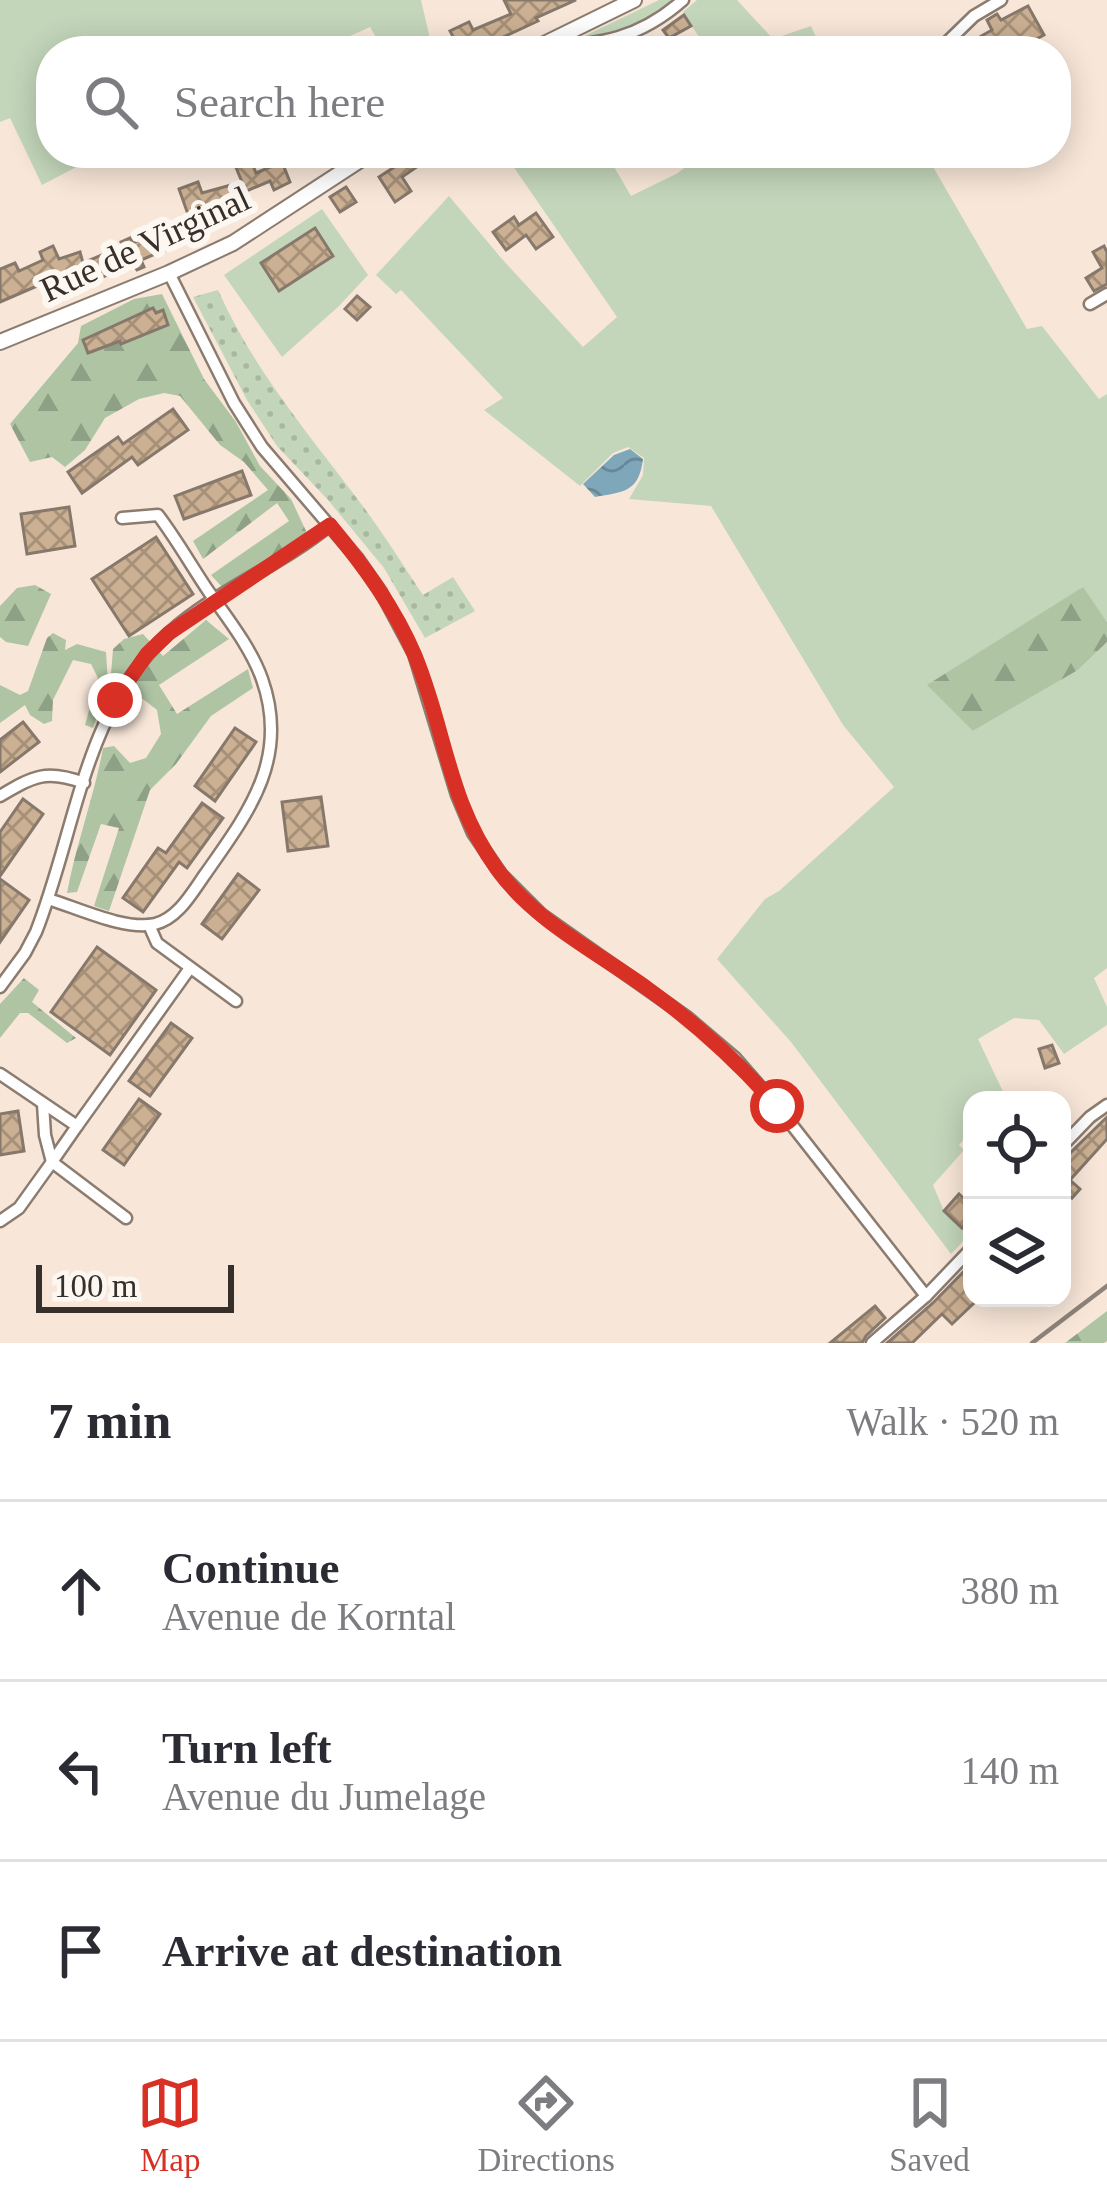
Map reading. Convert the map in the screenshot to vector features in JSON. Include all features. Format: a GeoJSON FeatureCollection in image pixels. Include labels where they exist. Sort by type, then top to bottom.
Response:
{"type":"FeatureCollection","features":[{"type":"Feature","properties":{"kind":"street"},"geometry":{"type":"LineString","coordinates":[[561,36],[634,0]]}},
{"type":"Feature","properties":{"kind":"street"},"geometry":{"type":"LineString","coordinates":[[628,36],[683,0]]}},
{"type":"Feature","properties":{"kind":"street"},"geometry":{"type":"LineString","coordinates":[[953,36],[1001,0]]}},
{"type":"Feature","properties":{"kind":"street","name":"Rue de Virginal"},"geometry":{"type":"LineString","coordinates":[[0,342],[233,244],[349,168]]}},
{"type":"Feature","properties":{"kind":"street"},"geometry":{"type":"LineString","coordinates":[[170,273],[233,403],[262,447],[381,592],[414,654],[473,833],[501,874],[542,915],[688,1018],[735,1058],[926,1296]]}},
{"type":"Feature","properties":{"kind":"street"},"geometry":{"type":"LineString","coordinates":[[1090,304],[1107,294]]}},
{"type":"Feature","properties":{"kind":"street"},"geometry":{"type":"LineString","coordinates":[[48,899],[130,925],[167,919],[180,909],[248,813],[262,784],[270,746],[271,713],[262,678],[215,600],[158,515],[122,518]]}},
{"type":"Feature","properties":{"kind":"street"},"geometry":{"type":"LineString","coordinates":[[0,988],[26,953],[103,725],[131,675],[169,633],[330,525]]}},
{"type":"Feature","properties":{"kind":"street"},"geometry":{"type":"LineString","coordinates":[[0,796],[40,775],[84,783]]}},
{"type":"Feature","properties":{"kind":"street"},"geometry":{"type":"LineString","coordinates":[[149,925],[157,943],[236,1001]]}},
{"type":"Feature","properties":{"kind":"street"},"geometry":{"type":"LineString","coordinates":[[0,1221],[19,1208],[190,968]]}},
{"type":"Feature","properties":{"kind":"street"},"geometry":{"type":"LineString","coordinates":[[0,1074],[77,1126]]}},
{"type":"Feature","properties":{"kind":"street"},"geometry":{"type":"LineString","coordinates":[[43,1104],[52,1162],[126,1218]]}},
{"type":"Feature","properties":{"kind":"street"},"geometry":{"type":"LineString","coordinates":[[1071,1137],[1107,1106]]}},
{"type":"Feature","properties":{"kind":"street"},"geometry":{"type":"LineString","coordinates":[[872,1343],[963,1257]]}},
{"type":"Feature","properties":{"kind":"green space"},"geometry":{"type":"Polygon","coordinates":[[[0,0],[421,0],[429,36],[375,36],[370,27],[350,36],[36,36],[36,168],[74,168],[42,185],[10,118],[0,122],[0,0]]]}},
{"type":"Feature","properties":{"kind":"green space"},"geometry":{"type":"Polygon","coordinates":[[[659,0],[677,0],[628,28],[584,36],[659,0]]]}},
{"type":"Feature","properties":{"kind":"green space"},"geometry":{"type":"Polygon","coordinates":[[[697,0],[737,0],[770,36],[698,36],[683,12],[697,0]]]}},
{"type":"Feature","properties":{"kind":"green space"},"geometry":{"type":"Polygon","coordinates":[[[811,26],[815,36],[782,36],[811,26]]]}},
{"type":"Feature","properties":{"kind":"green space"},"geometry":{"type":"Polygon","coordinates":[[[514,168],[615,168],[631,196],[684,168],[934,168],[1027,329],[1042,326],[1099,399],[1107,394],[1107,622],[1082,587],[973,731],[1078,670],[1107,642],[1107,968],[1094,978],[1107,1007],[1107,1025],[1064,1054],[1039,1020],[1014,1018],[978,1039],[1003,1091],[963,1091],[963,1140],[959,1145],[963,1151],[933,1185],[944,1211],[963,1228],[963,1241],[951,1254],[791,1042],[717,959],[765,899],[894,787],[843,725],[711,506],[629,499],[643,475],[644,458],[628,447],[613,453],[580,486],[484,410],[503,398],[401,290],[396,294],[376,275],[449,196],[583,347],[617,317],[514,168]]]}},
{"type":"Feature","properties":{"kind":"green space"},"geometry":{"type":"Polygon","coordinates":[[[322,209],[368,275],[282,357],[224,275],[322,209]]]}},
{"type":"Feature","properties":{"kind":"green space"},"geometry":{"type":"Polygon","coordinates":[[[218,290],[265,374],[423,595],[453,577],[475,611],[425,638],[384,568],[277,446],[247,400],[193,297],[218,290]]]}},
{"type":"Feature","properties":{"kind":"green space"},"geometry":{"type":"Polygon","coordinates":[[[162,294],[204,379],[236,422],[260,466],[291,499],[307,533],[223,588],[211,575],[289,521],[277,503],[203,559],[193,541],[268,490],[244,462],[220,445],[180,396],[164,393],[139,399],[105,418],[85,450],[65,467],[52,457],[30,462],[10,424],[78,343],[81,326],[134,299],[162,294]]]}},
{"type":"Feature","properties":{"kind":"green space"},"geometry":{"type":"Polygon","coordinates":[[[35,585],[51,594],[28,646],[6,642],[0,637],[0,606],[17,588],[35,585]]]}},
{"type":"Feature","properties":{"kind":"green space"},"geometry":{"type":"Polygon","coordinates":[[[1083,587],[1107,622],[1107,642],[1078,670],[973,731],[927,685],[1083,587]]]}},
{"type":"Feature","properties":{"kind":"green space"},"geometry":{"type":"Polygon","coordinates":[[[206,620],[229,639],[159,685],[177,714],[248,669],[253,688],[211,716],[150,790],[109,911],[94,906],[119,828],[101,824],[77,892],[67,893],[103,748],[114,746],[130,763],[146,758],[161,734],[157,710],[111,674],[113,649],[124,639],[143,634],[163,656],[206,620]]]}},
{"type":"Feature","properties":{"kind":"green space"},"geometry":{"type":"Polygon","coordinates":[[[53,633],[66,640],[65,650],[77,644],[106,652],[108,685],[93,728],[85,725],[98,678],[91,664],[73,660],[53,700],[52,721],[44,724],[25,705],[0,723],[0,685],[20,695],[28,691],[53,633]]]}},
{"type":"Feature","properties":{"kind":"green space"},"geometry":{"type":"Polygon","coordinates":[[[24,978],[39,990],[32,1002],[76,1038],[67,1043],[28,1013],[20,1013],[0,1038],[0,1004],[24,978]]]}},
{"type":"Feature","properties":{"kind":"green space"},"geometry":{"type":"Polygon","coordinates":[[[1107,1311],[1107,1341],[1065,1343],[1107,1311]]]}},
{"type":"Feature","properties":{"kind":"water"},"geometry":{"type":"Polygon","coordinates":[[[630,449],[643,459],[634,484],[595,497],[583,484],[614,455],[630,449]]]}},
{"type":"Feature","properties":{"kind":"building"},"geometry":{"type":"Polygon","coordinates":[[[504,0],[576,0],[506,36],[453,36],[450,31],[469,22],[473,30],[511,14],[504,0]]]}},
{"type":"Feature","properties":{"kind":"building"},"geometry":{"type":"Polygon","coordinates":[[[1028,6],[1044,35],[981,36],[992,30],[987,20],[997,14],[1001,20],[1028,6]]]}},
{"type":"Feature","properties":{"kind":"building"},"geometry":{"type":"Polygon","coordinates":[[[684,15],[691,26],[673,36],[663,30],[684,15]]]}},
{"type":"Feature","properties":{"kind":"building"},"geometry":{"type":"Polygon","coordinates":[[[236,168],[254,168],[256,173],[284,168],[290,182],[274,190],[270,181],[237,195],[240,204],[190,220],[179,189],[198,182],[202,193],[242,182],[236,168]]]}},
{"type":"Feature","properties":{"kind":"building"},"geometry":{"type":"Polygon","coordinates":[[[393,168],[415,168],[402,177],[411,191],[395,202],[379,177],[393,168]]]}},
{"type":"Feature","properties":{"kind":"building"},"geometry":{"type":"Polygon","coordinates":[[[346,187],[356,202],[340,212],[330,197],[346,187]]]}},
{"type":"Feature","properties":{"kind":"building"},"geometry":{"type":"Polygon","coordinates":[[[536,213],[553,237],[536,249],[526,235],[506,250],[493,232],[514,217],[519,225],[536,213]]]}},
{"type":"Feature","properties":{"kind":"building"},"geometry":{"type":"Polygon","coordinates":[[[170,225],[179,244],[141,260],[144,267],[137,270],[133,264],[98,279],[96,273],[77,278],[74,270],[0,302],[0,269],[15,263],[19,271],[43,260],[40,252],[53,246],[59,259],[80,252],[83,263],[123,246],[121,242],[130,238],[133,243],[170,225]]]}},
{"type":"Feature","properties":{"kind":"building"},"geometry":{"type":"Polygon","coordinates":[[[315,228],[333,256],[279,291],[261,263],[315,228]]]}},
{"type":"Feature","properties":{"kind":"building"},"geometry":{"type":"Polygon","coordinates":[[[1104,246],[1107,284],[1094,291],[1086,278],[1102,268],[1093,252],[1104,246]]]}},
{"type":"Feature","properties":{"kind":"building"},"geometry":{"type":"Polygon","coordinates":[[[357,296],[370,307],[357,320],[345,309],[357,296]]]}},
{"type":"Feature","properties":{"kind":"building"},"geometry":{"type":"Polygon","coordinates":[[[153,308],[156,313],[163,310],[168,325],[88,353],[83,340],[153,308]]]}},
{"type":"Feature","properties":{"kind":"building"},"geometry":{"type":"Polygon","coordinates":[[[173,409],[188,430],[138,465],[132,457],[82,493],[68,472],[118,437],[123,444],[173,409]]]}},
{"type":"Feature","properties":{"kind":"building"},"geometry":{"type":"Polygon","coordinates":[[[242,471],[251,495],[184,519],[175,496],[242,471]]]}},
{"type":"Feature","properties":{"kind":"building"},"geometry":{"type":"Polygon","coordinates":[[[69,507],[75,546],[27,554],[21,514],[69,507]]]}},
{"type":"Feature","properties":{"kind":"building"},"geometry":{"type":"Polygon","coordinates":[[[156,537],[193,594],[129,636],[92,579],[156,537]]]}},
{"type":"Feature","properties":{"kind":"building"},"geometry":{"type":"Polygon","coordinates":[[[23,722],[39,742],[0,772],[0,740],[23,722]]]}},
{"type":"Feature","properties":{"kind":"building"},"geometry":{"type":"Polygon","coordinates":[[[235,728],[256,742],[215,801],[195,786],[235,728]]]}},
{"type":"Feature","properties":{"kind":"building"},"geometry":{"type":"Polygon","coordinates":[[[321,797],[328,846],[288,851],[282,802],[321,797]]]}},
{"type":"Feature","properties":{"kind":"building"},"geometry":{"type":"Polygon","coordinates":[[[23,799],[43,814],[0,876],[0,832],[23,799]]]}},
{"type":"Feature","properties":{"kind":"building"},"geometry":{"type":"Polygon","coordinates":[[[202,803],[223,818],[187,868],[179,862],[143,912],[123,898],[158,848],[166,853],[202,803]]]}},
{"type":"Feature","properties":{"kind":"building"},"geometry":{"type":"Polygon","coordinates":[[[238,874],[259,890],[222,939],[202,924],[238,874]]]}},
{"type":"Feature","properties":{"kind":"building"},"geometry":{"type":"Polygon","coordinates":[[[0,879],[29,900],[0,942],[0,879]]]}},
{"type":"Feature","properties":{"kind":"building"},"geometry":{"type":"Polygon","coordinates":[[[97,947],[156,990],[110,1055],[51,1012],[97,947]]]}},
{"type":"Feature","properties":{"kind":"building"},"geometry":{"type":"Polygon","coordinates":[[[171,1023],[192,1038],[150,1096],[129,1081],[171,1023]]]}},
{"type":"Feature","properties":{"kind":"building"},"geometry":{"type":"Polygon","coordinates":[[[1052,1045],[1059,1063],[1045,1068],[1039,1049],[1052,1045]]]}},
{"type":"Feature","properties":{"kind":"building"},"geometry":{"type":"Polygon","coordinates":[[[139,1099],[160,1114],[124,1165],[103,1150],[139,1099]]]}},
{"type":"Feature","properties":{"kind":"building"},"geometry":{"type":"Polygon","coordinates":[[[18,1111],[24,1151],[0,1155],[0,1114],[18,1111]]]}},
{"type":"Feature","properties":{"kind":"building"},"geometry":{"type":"Polygon","coordinates":[[[1107,1117],[1107,1139],[1071,1179],[1071,1152],[1107,1117]]]}},
{"type":"Feature","properties":{"kind":"building"},"geometry":{"type":"Polygon","coordinates":[[[959,1194],[963,1227],[962,1228],[944,1211],[959,1194]]]}},
{"type":"Feature","properties":{"kind":"building"},"geometry":{"type":"Polygon","coordinates":[[[963,1272],[963,1307],[970,1307],[952,1324],[942,1314],[912,1343],[887,1343],[963,1272]]]}},
{"type":"Feature","properties":{"kind":"building"},"geometry":{"type":"Polygon","coordinates":[[[875,1306],[885,1318],[862,1343],[830,1343],[875,1306]]]}},
{"type":"Feature","properties":{"kind":"railway"},"geometry":{"type":"LineString","coordinates":[[1032,1343],[1107,1286]]}},
{"type":"Feature","properties":{"kind":"route"},"geometry":{"type":"LineString","coordinates":[[115,700],[147,654],[169,633],[330,525],[381,592],[414,654],[457,795],[473,833],[501,874],[542,915],[688,1018],[735,1058],[777,1106]]}}]}
